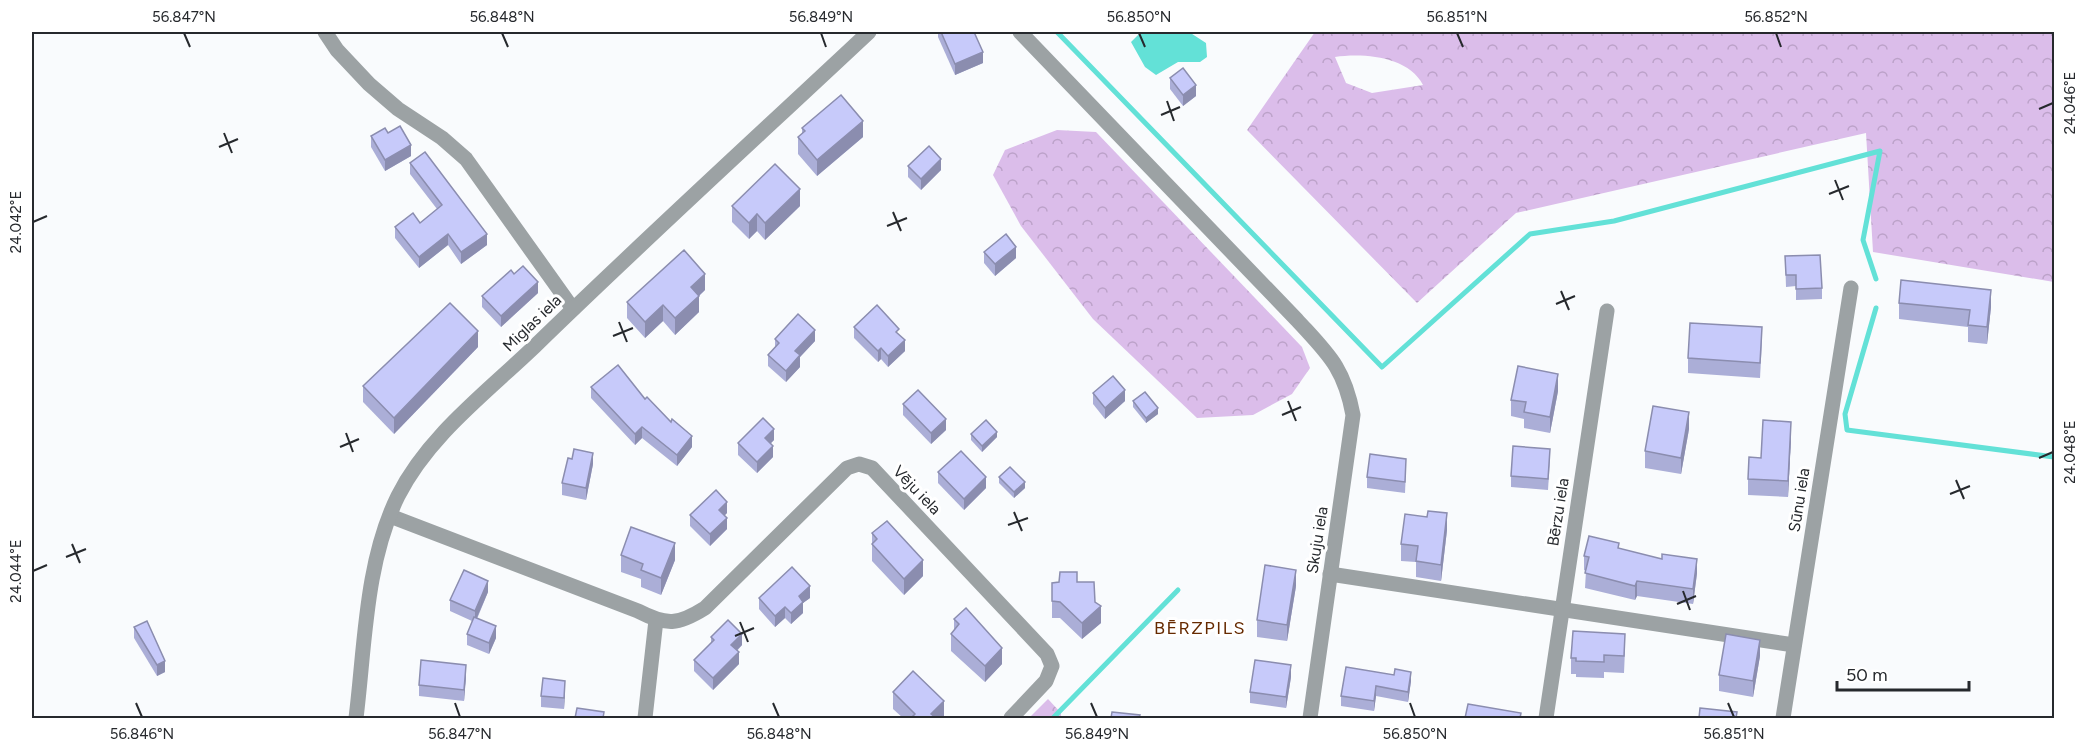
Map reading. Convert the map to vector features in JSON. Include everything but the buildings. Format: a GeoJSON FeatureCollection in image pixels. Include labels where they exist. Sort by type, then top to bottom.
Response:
{"type":"FeatureCollection","features":[{"type":"Feature","properties":{"kind":"street"},"geometry":{"type":"LineString","coordinates":[[325,32],[337,50],[369,84],[398,109],[442,138],[466,159],[573,309]]}},
{"type":"Feature","properties":{"kind":"street","name":"Miglas iela"},"geometry":{"type":"LineString","coordinates":[[356,718],[373,580],[390,516],[398,496],[423,454],[573,309],[869,32]]}},
{"type":"Feature","properties":{"kind":"street","name":"Skuju iela"},"geometry":{"type":"LineString","coordinates":[[1020,32],[1297,320],[1340,370],[1349,392],[1353,415],[1310,718]]}},
{"type":"Feature","properties":{"kind":"street","name":"Sūnu iela"},"geometry":{"type":"LineString","coordinates":[[1783,718],[1851,288]]}},
{"type":"Feature","properties":{"kind":"street","name":"Bērzu iela"},"geometry":{"type":"LineString","coordinates":[[1546,718],[1560,611],[1607,311]]}},
{"type":"Feature","properties":{"kind":"street","name":"Vēju iela"},"geometry":{"type":"LineString","coordinates":[[390,516],[638,611],[656,620],[684,621],[705,608],[847,468],[859,464],[872,468],[1047,654],[1052,666],[1046,681],[1011,718]]}},
{"type":"Feature","properties":{"kind":"street"},"geometry":{"type":"LineString","coordinates":[[1330,574],[1794,645]]}},
{"type":"Feature","properties":{"kind":"street"},"geometry":{"type":"LineString","coordinates":[[645,718],[656,620]]}},
{"type":"Feature","properties":{"kind":"green space"},"geometry":{"type":"Polygon","coordinates":[[[1315,32],[2054,32],[2054,282],[1873,252],[1866,133],[1516,213],[1417,303],[1247,130],[1315,32]],[[1371,56],[1335,57],[1346,83],[1372,93],[1423,85],[1416,75],[1396,62],[1371,56]]]}},
{"type":"Feature","properties":{"kind":"green space"},"geometry":{"type":"Polygon","coordinates":[[[1057,130],[1096,132],[1302,347],[1310,368],[1292,394],[1253,415],[1197,418],[1093,319],[1021,226],[993,175],[1005,150],[1057,130]]]}},
{"type":"Feature","properties":{"kind":"green space"},"geometry":{"type":"Polygon","coordinates":[[[1048,699],[1061,713],[1061,718],[1029,718],[1048,699]]]}},
{"type":"Feature","properties":{"kind":"water"},"geometry":{"type":"Polygon","coordinates":[[[1141,32],[1189,32],[1206,43],[1207,57],[1200,62],[1178,62],[1156,75],[1145,67],[1131,42],[1141,32]]]}},
{"type":"Feature","properties":{"kind":"waterway"},"geometry":{"type":"LineString","coordinates":[[1057,32],[1382,367],[1530,234],[1614,221],[1880,151],[1863,240],[1876,279]]}},
{"type":"Feature","properties":{"kind":"waterway"},"geometry":{"type":"LineString","coordinates":[[1876,308],[1845,414],[1847,430],[2054,457]]}},
{"type":"Feature","properties":{"kind":"waterway"},"geometry":{"type":"LineString","coordinates":[[1053,718],[1178,590]]}},
{"type":"Feature","properties":{"kind":"district","name":"BĒRZPILS"},"geometry":{"type":"Point","coordinates":[1200,628]}}]}
